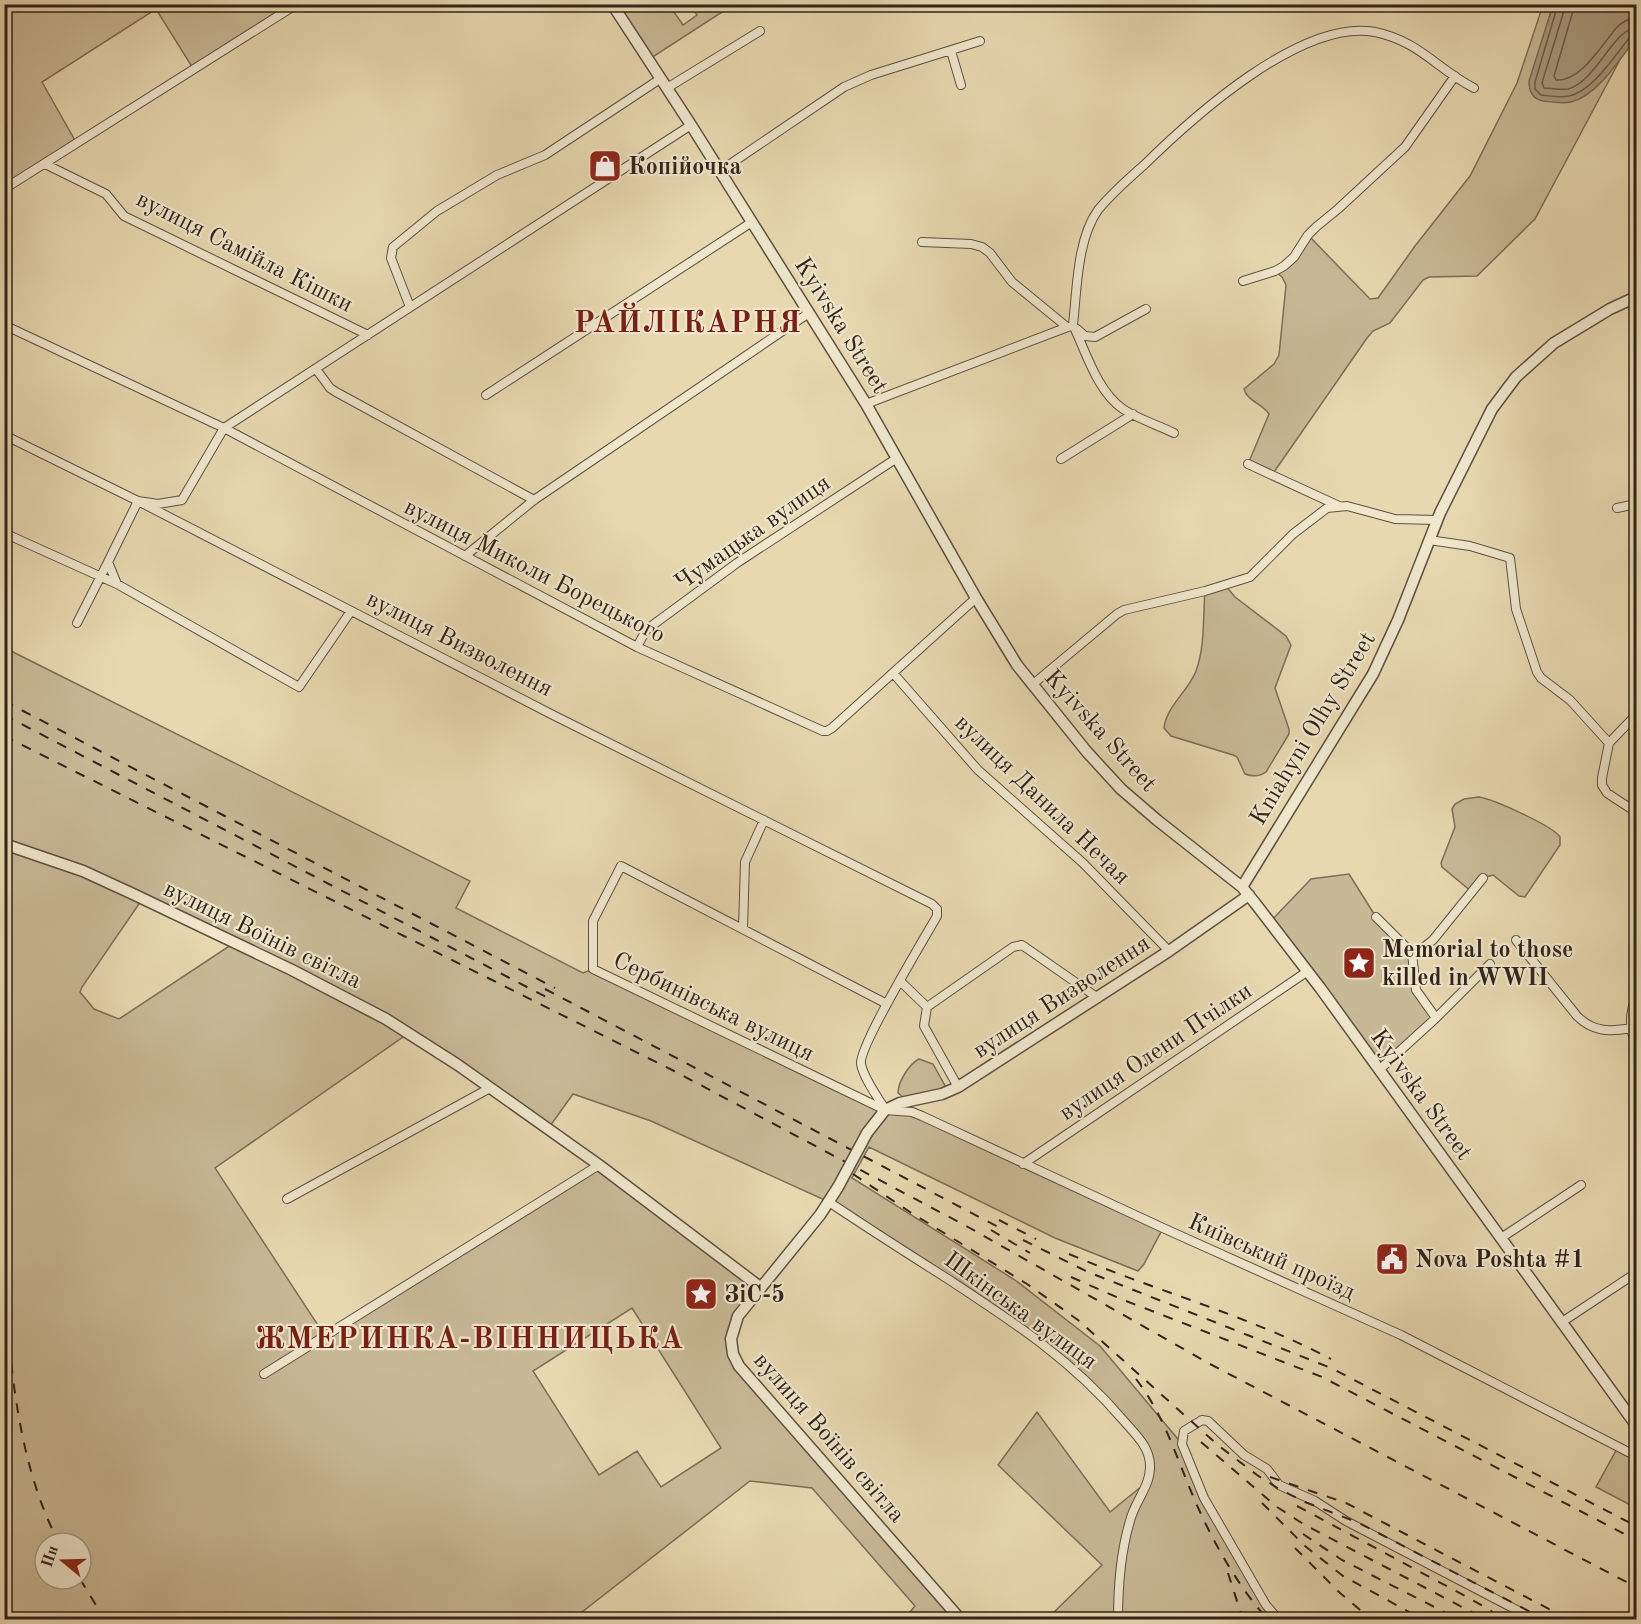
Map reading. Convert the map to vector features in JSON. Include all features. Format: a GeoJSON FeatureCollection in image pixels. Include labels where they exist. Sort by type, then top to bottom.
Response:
{"type":"FeatureCollection","features":[{"type":"Feature","properties":{"kind":"street"},"geometry":{"type":"LineString","coordinates":[[4,189],[297,4]]}},
{"type":"Feature","properties":{"kind":"street","name":"Kyivska Street"},"geometry":{"type":"LineString","coordinates":[[612,4],[691,125],[866,404],[976,598],[1032,685],[1121,789],[1245,891],[1308,970],[1636,1425]]}},
{"type":"Feature","properties":{"kind":"street"},"geometry":{"type":"LineString","coordinates":[[1174,433],[1119,406],[1104,388],[1070,326],[1084,243],[1090,224],[1098,210],[1183,128],[1273,62],[1320,38],[1361,30],[1379,33],[1407,43],[1474,88]]}},
{"type":"Feature","properties":{"kind":"street"},"geometry":{"type":"LineString","coordinates":[[411,307],[391,258],[393,247],[437,211],[497,175],[545,155],[664,84],[760,31]]}},
{"type":"Feature","properties":{"kind":"street"},"geometry":{"type":"LineString","coordinates":[[720,171],[844,87],[871,75],[980,42]]}},
{"type":"Feature","properties":{"kind":"street"},"geometry":{"type":"LineString","coordinates":[[951,51],[961,85]]}},
{"type":"Feature","properties":{"kind":"street"},"geometry":{"type":"LineString","coordinates":[[1242,281],[1275,271],[1294,257],[1316,227],[1405,147],[1455,76]]}},
{"type":"Feature","properties":{"kind":"street"},"geometry":{"type":"LineString","coordinates":[[4,435],[138,501],[158,504],[182,500],[224,428],[691,125]]}},
{"type":"Feature","properties":{"kind":"street","name":"вулиця Самійла Кішки"},"geometry":{"type":"LineString","coordinates":[[45,164],[106,194],[124,216],[368,335]]}},
{"type":"Feature","properties":{"kind":"street"},"geometry":{"type":"LineString","coordinates":[[486,395],[752,222]]}},
{"type":"Feature","properties":{"kind":"street"},"geometry":{"type":"LineString","coordinates":[[922,242],[971,244],[982,247],[990,253],[1012,282],[1085,336],[1095,337],[1146,309]]}},
{"type":"Feature","properties":{"kind":"street","name":"Kniahyni Olhy Street"},"geometry":{"type":"LineString","coordinates":[[1245,891],[1373,674],[1398,620],[1437,520],[1492,408],[1516,377],[1554,343],[1610,309],[1636,297]]}},
{"type":"Feature","properties":{"kind":"street"},"geometry":{"type":"LineString","coordinates":[[465,556],[534,500],[809,313]]}},
{"type":"Feature","properties":{"kind":"street","name":"вулиця Миколи Борецького"},"geometry":{"type":"LineString","coordinates":[[4,325],[224,428],[637,647],[823,731],[827,732],[832,728],[893,673]]}},
{"type":"Feature","properties":{"kind":"street"},"geometry":{"type":"LineString","coordinates":[[866,404],[1070,326]]}},
{"type":"Feature","properties":{"kind":"street"},"geometry":{"type":"LineString","coordinates":[[316,369],[336,392],[534,500]]}},
{"type":"Feature","properties":{"kind":"street"},"geometry":{"type":"LineString","coordinates":[[1060,459],[1133,414]]}},
{"type":"Feature","properties":{"kind":"street","name":"Чумацька вулиця"},"geometry":{"type":"LineString","coordinates":[[637,647],[646,630],[737,563],[897,458]]}},
{"type":"Feature","properties":{"kind":"street"},"geometry":{"type":"LineString","coordinates":[[1248,464],[1339,506]]}},
{"type":"Feature","properties":{"kind":"street"},"geometry":{"type":"LineString","coordinates":[[77,623],[138,501]]}},
{"type":"Feature","properties":{"kind":"street","name":"вулиця Визволення"},"geometry":{"type":"LineString","coordinates":[[138,501],[932,904],[937,909],[937,916],[887,1004],[863,1052],[860,1063],[885,1110],[900,1103],[942,1094],[958,1087],[1169,951],[1245,891]]}},
{"type":"Feature","properties":{"kind":"street"},"geometry":{"type":"LineString","coordinates":[[1617,508],[1636,504]]}},
{"type":"Feature","properties":{"kind":"street"},"geometry":{"type":"LineString","coordinates":[[1032,685],[1117,614],[1134,607],[1205,591],[1250,577],[1313,518],[1327,508],[1351,507],[1395,519],[1437,520]]}},
{"type":"Feature","properties":{"kind":"street"},"geometry":{"type":"LineString","coordinates":[[4,533],[117,584],[299,687],[351,611]]}},
{"type":"Feature","properties":{"kind":"street"},"geometry":{"type":"LineString","coordinates":[[1429,540],[1470,546],[1510,558],[1516,609],[1537,672],[1570,700],[1609,742]]}},
{"type":"Feature","properties":{"kind":"street"},"geometry":{"type":"LineString","coordinates":[[108,562],[117,584]]}},
{"type":"Feature","properties":{"kind":"street"},"geometry":{"type":"LineString","coordinates":[[893,673],[976,598]]}},
{"type":"Feature","properties":{"kind":"street","name":"вулиця Данила Нечая"},"geometry":{"type":"LineString","coordinates":[[893,673],[978,770],[1083,863],[1169,951]]}},
{"type":"Feature","properties":{"kind":"street"},"geometry":{"type":"LineString","coordinates":[[1636,715],[1609,742],[1602,778],[1602,785],[1610,795],[1636,813]]}},
{"type":"Feature","properties":{"kind":"street"},"geometry":{"type":"LineString","coordinates":[[765,820],[745,862],[743,928],[887,1004]]}},
{"type":"Feature","properties":{"kind":"street","name":"вулиця Воїнів світла"},"geometry":{"type":"LineString","coordinates":[[4,844],[82,871],[133,894],[328,988],[409,1033],[599,1165],[760,1287],[742,1309],[734,1324],[731,1339],[735,1360],[961,1620]]}},
{"type":"Feature","properties":{"kind":"street","name":"Сербинівська вулиця"},"geometry":{"type":"LineString","coordinates":[[743,928],[621,866],[593,921],[593,969],[885,1110]]}},
{"type":"Feature","properties":{"kind":"street"},"geometry":{"type":"LineString","coordinates":[[1412,953],[1433,940],[1483,878]]}},
{"type":"Feature","properties":{"kind":"street"},"geometry":{"type":"LineString","coordinates":[[1376,918],[1412,953],[1416,990],[1436,1018]]}},
{"type":"Feature","properties":{"kind":"street"},"geometry":{"type":"LineString","coordinates":[[1516,940],[1585,1023],[1607,1032],[1630,1028]]}},
{"type":"Feature","properties":{"kind":"street"},"geometry":{"type":"LineString","coordinates":[[958,1087],[924,1026],[927,1007],[1013,946],[1022,945],[1098,998]]}},
{"type":"Feature","properties":{"kind":"street"},"geometry":{"type":"LineString","coordinates":[[1379,1070],[1490,964]]}},
{"type":"Feature","properties":{"kind":"street","name":"вулиця Олени Пчілки"},"geometry":{"type":"LineString","coordinates":[[1023,1164],[1308,970]]}},
{"type":"Feature","properties":{"kind":"street"},"geometry":{"type":"LineString","coordinates":[[900,981],[927,1007]]}},
{"type":"Feature","properties":{"kind":"street"},"geometry":{"type":"LineString","coordinates":[[1636,998],[1631,1011],[1630,1028],[1636,1044]]}},
{"type":"Feature","properties":{"kind":"street"},"geometry":{"type":"LineString","coordinates":[[287,1199],[490,1088]]}},
{"type":"Feature","properties":{"kind":"street"},"geometry":{"type":"LineString","coordinates":[[760,1287],[829,1203],[867,1133],[885,1110]]}},
{"type":"Feature","properties":{"kind":"street","name":"Київський проїзд"},"geometry":{"type":"LineString","coordinates":[[885,1110],[912,1112],[922,1116],[1401,1335],[1636,1456]]}},
{"type":"Feature","properties":{"kind":"street"},"geometry":{"type":"LineString","coordinates":[[264,1374],[599,1165]]}},
{"type":"Feature","properties":{"kind":"street"},"geometry":{"type":"LineString","coordinates":[[1501,1238],[1581,1185]]}},
{"type":"Feature","properties":{"kind":"street","name":"Шкінська вулиця"},"geometry":{"type":"LineString","coordinates":[[829,1203],[1018,1326],[1067,1362],[1097,1390],[1142,1443],[1148,1454],[1151,1468],[1133,1511],[1123,1548],[1118,1581],[1118,1620]]}},
{"type":"Feature","properties":{"kind":"street"},"geometry":{"type":"LineString","coordinates":[[1562,1322],[1636,1273]]}},
{"type":"Feature","properties":{"kind":"street"},"geometry":{"type":"LineString","coordinates":[[1279,1620],[1266,1605],[1204,1498],[1182,1444],[1184,1431],[1202,1420],[1208,1421],[1244,1455],[1267,1469],[1279,1485],[1315,1501],[1346,1521],[1536,1620]]}},
{"type":"Feature","properties":{"kind":"shaded area"},"geometry":{"type":"Polygon","coordinates":[[[4,5],[297,5],[194,70],[156,9],[42,82],[77,144],[5,189],[4,5]]]}},
{"type":"Feature","properties":{"kind":"shaded area"},"geometry":{"type":"Polygon","coordinates":[[[612,5],[669,5],[683,25],[697,15],[690,5],[733,5],[648,60],[612,5]]]}},
{"type":"Feature","properties":{"kind":"shaded area"},"geometry":{"type":"Polygon","coordinates":[[[1543,5],[1553,5],[1547,25],[1615,65],[1622,56],[1535,219],[1477,276],[1429,277],[1423,280],[1390,323],[1373,331],[1367,338],[1272,475],[1248,464],[1269,414],[1248,397],[1244,389],[1274,364],[1279,355],[1286,285],[1275,271],[1284,266],[1308,235],[1370,299],[1378,298],[1470,176],[1517,83],[1543,5]]]}},
{"type":"Feature","properties":{"kind":"shaded area"},"geometry":{"type":"Polygon","coordinates":[[[1225,585],[1235,597],[1286,636],[1291,645],[1275,688],[1289,734],[1266,772],[1258,776],[1245,774],[1237,757],[1171,736],[1164,728],[1169,713],[1193,678],[1199,662],[1205,591],[1225,585]]]}},
{"type":"Feature","properties":{"kind":"shaded area"},"geometry":{"type":"Polygon","coordinates":[[[5,648],[470,881],[456,908],[583,973],[593,969],[885,1110],[902,1111],[1163,1228],[1138,1271],[1055,1238],[869,1147],[852,1178],[1015,1280],[1100,1346],[1182,1444],[1204,1498],[1279,1619],[1047,1619],[1102,1565],[998,1465],[1037,1412],[1110,1512],[1147,1482],[1148,1454],[1067,1362],[829,1202],[651,1121],[573,1094],[548,1129],[409,1033],[215,1168],[325,1336],[599,1165],[760,1287],[743,1309],[733,1354],[961,1619],[904,1619],[915,1606],[812,1488],[750,1481],[577,1616],[579,1619],[17,1620],[5,1604],[5,648]],[[143,898],[80,992],[94,1009],[119,1019],[234,943],[143,898]],[[632,1308],[533,1371],[599,1475],[637,1451],[661,1487],[721,1448],[632,1308]]]}},
{"type":"Feature","properties":{"kind":"shaded area"},"geometry":{"type":"Polygon","coordinates":[[[1479,797],[1522,814],[1546,826],[1560,837],[1560,845],[1525,897],[1519,896],[1493,875],[1483,878],[1472,892],[1442,867],[1441,863],[1455,827],[1452,809],[1455,804],[1464,799],[1479,797]]]}},
{"type":"Feature","properties":{"kind":"shaded area"},"geometry":{"type":"Polygon","coordinates":[[[1349,874],[1376,917],[1412,953],[1415,985],[1436,1018],[1379,1070],[1270,922],[1311,879],[1349,874]]]}},
{"type":"Feature","properties":{"kind":"shaded area"},"geometry":{"type":"Polygon","coordinates":[[[919,1059],[933,1064],[948,1091],[908,1101],[898,1093],[898,1089],[908,1069],[919,1059]]]}},
{"type":"Feature","properties":{"kind":"shaded area"},"geometry":{"type":"Polygon","coordinates":[[[1618,1447],[1636,1456],[1636,1508],[1596,1487],[1618,1447]]]}},
{"type":"Feature","properties":{"kind":"water"},"geometry":{"type":"Polygon","coordinates":[[[1553,5],[1636,5],[1636,38],[1599,85],[1571,102],[1557,103],[1539,100],[1532,94],[1530,88],[1529,81],[1553,5]]]}},
{"type":"Feature","properties":{"kind":"railway"},"geometry":{"type":"LineString","coordinates":[[4,701],[555,988]]}},
{"type":"Feature","properties":{"kind":"railway"},"geometry":{"type":"LineString","coordinates":[[4,715],[550,999]]}},
{"type":"Feature","properties":{"kind":"railway"},"geometry":{"type":"LineString","coordinates":[[4,736],[674,1071],[968,1227],[1210,1364],[1636,1587]]}},
{"type":"Feature","properties":{"kind":"railway"},"geometry":{"type":"LineString","coordinates":[[545,989],[1004,1230]]}},
{"type":"Feature","properties":{"kind":"railway"},"geometry":{"type":"LineString","coordinates":[[853,1174],[1027,1284],[1078,1320],[1219,1446],[1257,1475],[1305,1502],[1359,1523],[1546,1620]]}},
{"type":"Feature","properties":{"kind":"railway"},"geometry":{"type":"LineString","coordinates":[[999,1220],[1036,1239]]}},
{"type":"Feature","properties":{"kind":"railway"},"geometry":{"type":"LineString","coordinates":[[991,1230],[1030,1253]]}},
{"type":"Feature","properties":{"kind":"railway"},"geometry":{"type":"LineString","coordinates":[[1023,1240],[1088,1272],[1331,1368],[1636,1526]]}},
{"type":"Feature","properties":{"kind":"railway"},"geometry":{"type":"LineString","coordinates":[[1069,1254],[1267,1329],[1331,1359]]}},
{"type":"Feature","properties":{"kind":"railway"},"geometry":{"type":"LineString","coordinates":[[1071,1277],[1121,1299],[1322,1377],[1636,1540]]}},
{"type":"Feature","properties":{"kind":"railway"},"geometry":{"type":"LineString","coordinates":[[4,1284],[14,1383],[25,1449],[45,1513],[53,1531]]}},
{"type":"Feature","properties":{"kind":"railway"},"geometry":{"type":"LineString","coordinates":[[1136,1379],[1163,1423],[1196,1503],[1219,1549],[1237,1579],[1268,1620]]}},
{"type":"Feature","properties":{"kind":"railway"},"geometry":{"type":"LineString","coordinates":[[1201,1442],[1277,1507],[1305,1525],[1487,1620]]}},
{"type":"Feature","properties":{"kind":"railway"},"geometry":{"type":"LineString","coordinates":[[1270,1477],[1346,1503],[1570,1620]]}},
{"type":"Feature","properties":{"kind":"railway"},"geometry":{"type":"LineString","coordinates":[[1262,1503],[1305,1546],[1343,1576],[1424,1620]]}},
{"type":"Feature","properties":{"kind":"railway"},"geometry":{"type":"LineString","coordinates":[[1297,1506],[1467,1597],[1490,1610],[1501,1620]]}},
{"type":"Feature","properties":{"kind":"railway"},"geometry":{"type":"LineString","coordinates":[[1303,1534],[1342,1560],[1460,1620]]}},
{"type":"Feature","properties":{"kind":"railway"},"geometry":{"type":"LineString","coordinates":[[1295,1548],[1340,1593],[1372,1620]]}},
{"type":"Feature","properties":{"kind":"railway"},"geometry":{"type":"LineString","coordinates":[[1228,1573],[1243,1620]]}},
{"type":"Feature","properties":{"kind":"railway"},"geometry":{"type":"LineString","coordinates":[[87,1591],[105,1620]]}},
{"type":"Feature","properties":{"kind":"place","name":"Копійочка"},"geometry":{"type":"Point","coordinates":[605,166]}},
{"type":"Feature","properties":{"kind":"place","name":"Memorial to those killed in WWII"},"geometry":{"type":"Point","coordinates":[1359,963]}},
{"type":"Feature","properties":{"kind":"place","name":"Nova Poshta #1"},"geometry":{"type":"Point","coordinates":[1392,1259]}},
{"type":"Feature","properties":{"kind":"place","name":"ЗіС-5"},"geometry":{"type":"Point","coordinates":[701,1294]}},
{"type":"Feature","properties":{"kind":"district","name":"РАЙЛІКАРНЯ"},"geometry":{"type":"Point","coordinates":[688,322]}},
{"type":"Feature","properties":{"kind":"district","name":"ЖМЕРИНКА-ВІННИЦЬКА"},"geometry":{"type":"Point","coordinates":[470,1338]}}]}
